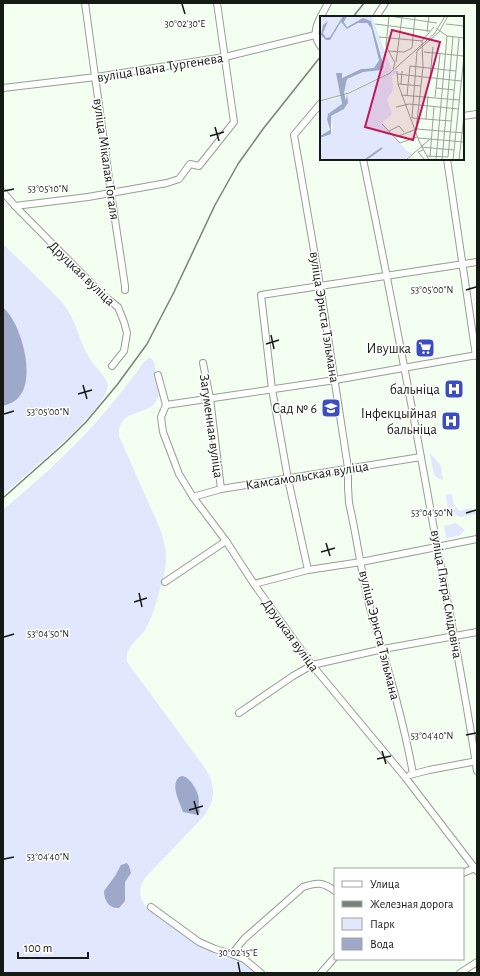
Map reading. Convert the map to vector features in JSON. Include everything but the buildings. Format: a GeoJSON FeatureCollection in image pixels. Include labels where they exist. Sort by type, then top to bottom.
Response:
{"type":"FeatureCollection","features":[{"type":"Feature","properties":{"kind":"street","name":"вуліца Мікалая Гогаля"},"geometry":{"type":"LineString","coordinates":[[85,3],[111,193],[126,286],[125,290]]}},
{"type":"Feature","properties":{"kind":"street"},"geometry":{"type":"LineString","coordinates":[[15,206],[111,193],[172,182],[179,179],[190,164],[199,166],[234,122],[217,3]]}},
{"type":"Feature","properties":{"kind":"street"},"geometry":{"type":"LineString","coordinates":[[322,16],[328,3]]}},
{"type":"Feature","properties":{"kind":"street"},"geometry":{"type":"LineString","coordinates":[[377,16],[385,3]]}},
{"type":"Feature","properties":{"kind":"street"},"geometry":{"type":"LineString","coordinates":[[320,19],[314,35],[320,46]]}},
{"type":"Feature","properties":{"kind":"street","name":"вуліца Івана Тургенева"},"geometry":{"type":"LineString","coordinates":[[3,88],[225,57],[314,35]]}},
{"type":"Feature","properties":{"kind":"street","name":"вуліца Эрнста Тэльмана"},"geometry":{"type":"LineString","coordinates":[[320,104],[294,135],[335,380],[348,468],[349,502],[370,606],[383,649],[409,750],[413,774]]}},
{"type":"Feature","properties":{"kind":"street"},"geometry":{"type":"LineString","coordinates":[[464,116],[477,114]]}},
{"type":"Feature","properties":{"kind":"street","name":"вуліца Пятра Смідовіча"},"geometry":{"type":"LineString","coordinates":[[363,160],[388,275],[437,546],[455,635],[477,771]]}},
{"type":"Feature","properties":{"kind":"street"},"geometry":{"type":"LineString","coordinates":[[166,405],[335,380],[477,355],[447,160]]}},
{"type":"Feature","properties":{"kind":"street","name":"Друцкая вуліца"},"geometry":{"type":"LineString","coordinates":[[3,192],[104,296],[118,308],[125,325],[127,339],[124,351],[112,366]]}},
{"type":"Feature","properties":{"kind":"street"},"geometry":{"type":"LineString","coordinates":[[26,217],[32,204]]}},
{"type":"Feature","properties":{"kind":"street"},"geometry":{"type":"LineString","coordinates":[[308,570],[288,479],[272,389],[261,295],[477,262]]}},
{"type":"Feature","properties":{"kind":"street","name":"Загуменная вуліца"},"geometry":{"type":"LineString","coordinates":[[203,362],[210,398],[221,489]]}},
{"type":"Feature","properties":{"kind":"street","name":"Друцкая вуліца"},"geometry":{"type":"LineString","coordinates":[[158,375],[166,405],[161,417],[163,432],[179,474],[193,497],[226,541],[254,584],[312,665],[405,777],[476,869]]}},
{"type":"Feature","properties":{"kind":"street","name":"Камсамольская вуліца"},"geometry":{"type":"LineString","coordinates":[[193,497],[221,489],[421,457]]}},
{"type":"Feature","properties":{"kind":"street"},"geometry":{"type":"LineString","coordinates":[[254,584],[308,570],[361,562],[477,539]]}},
{"type":"Feature","properties":{"kind":"street"},"geometry":{"type":"LineString","coordinates":[[165,582],[226,541]]}},
{"type":"Feature","properties":{"kind":"street"},"geometry":{"type":"LineString","coordinates":[[239,713],[299,672],[312,665],[383,649],[477,632]]}},
{"type":"Feature","properties":{"kind":"street"},"geometry":{"type":"LineString","coordinates":[[405,777],[429,770],[476,761]]}},
{"type":"Feature","properties":{"kind":"street"},"geometry":{"type":"LineString","coordinates":[[464,873],[476,869]]}},
{"type":"Feature","properties":{"kind":"street"},"geometry":{"type":"LineString","coordinates":[[232,954],[244,939],[303,887],[314,883],[321,883],[329,886],[334,890]]}},
{"type":"Feature","properties":{"kind":"street"},"geometry":{"type":"LineString","coordinates":[[152,907],[199,942],[244,959],[262,973]]}},
{"type":"Feature","properties":{"kind":"street"},"geometry":{"type":"LineString","coordinates":[[321,973],[334,958]]}},
{"type":"Feature","properties":{"kind":"street"},"geometry":{"type":"LineString","coordinates":[[460,973],[477,962]]}},
{"type":"Feature","properties":{"kind":"green space"},"geometry":{"type":"Polygon","coordinates":[[[3,244],[61,301],[67,309],[87,353],[92,362],[106,379],[108,386],[104,397],[94,411],[62,443],[3,495],[3,406],[14,401],[26,364],[20,336],[14,321],[3,306],[3,244]]]}},
{"type":"Feature","properties":{"kind":"green space"},"geometry":{"type":"Polygon","coordinates":[[[151,358],[154,362],[157,375],[158,397],[154,404],[149,408],[129,416],[124,420],[120,426],[119,436],[160,529],[165,546],[166,563],[161,587],[148,625],[129,649],[127,653],[127,662],[209,774],[213,786],[213,792],[211,803],[204,816],[144,879],[140,895],[148,909],[199,945],[239,960],[256,973],[3,973],[3,510],[49,470],[78,442],[105,412],[144,362],[151,358]]]}},
{"type":"Feature","properties":{"kind":"green space"},"geometry":{"type":"Polygon","coordinates":[[[431,454],[441,466],[443,481],[434,475],[431,454]]]}},
{"type":"Feature","properties":{"kind":"green space"},"geometry":{"type":"Polygon","coordinates":[[[452,494],[454,507],[457,507],[458,511],[471,508],[472,512],[476,511],[477,514],[460,517],[448,510],[446,495],[452,494]]]}},
{"type":"Feature","properties":{"kind":"green space"},"geometry":{"type":"Polygon","coordinates":[[[456,523],[465,530],[459,536],[446,538],[444,526],[456,523]]]}},
{"type":"Feature","properties":{"kind":"water"},"geometry":{"type":"Polygon","coordinates":[[[3,307],[12,318],[18,330],[24,349],[27,371],[24,390],[14,402],[3,406],[3,307]]]}},
{"type":"Feature","properties":{"kind":"water"},"geometry":{"type":"Polygon","coordinates":[[[182,776],[191,782],[196,790],[199,798],[200,811],[198,815],[183,812],[175,785],[179,777],[182,776]]]}},
{"type":"Feature","properties":{"kind":"water"},"geometry":{"type":"Polygon","coordinates":[[[127,863],[131,873],[125,882],[125,901],[119,908],[115,908],[108,903],[105,898],[104,891],[121,865],[127,863]]]}},
{"type":"Feature","properties":{"kind":"railway"},"geometry":{"type":"LineString","coordinates":[[354,16],[364,3]]}},
{"type":"Feature","properties":{"kind":"railway"},"geometry":{"type":"LineString","coordinates":[[3,498],[65,443],[86,422],[117,385],[147,344],[174,292],[215,205],[238,164],[263,129],[320,57]]}},
{"type":"Feature","properties":{"kind":"place","name":"Ивушка"},"geometry":{"type":"Point","coordinates":[425,348]}},
{"type":"Feature","properties":{"kind":"place","name":"бальніца"},"geometry":{"type":"Point","coordinates":[454,389]}},
{"type":"Feature","properties":{"kind":"place","name":"Сад № 6"},"geometry":{"type":"Point","coordinates":[331,408]}},
{"type":"Feature","properties":{"kind":"place","name":"Інфекцыйная бальніца"},"geometry":{"type":"Point","coordinates":[451,421]}}]}
